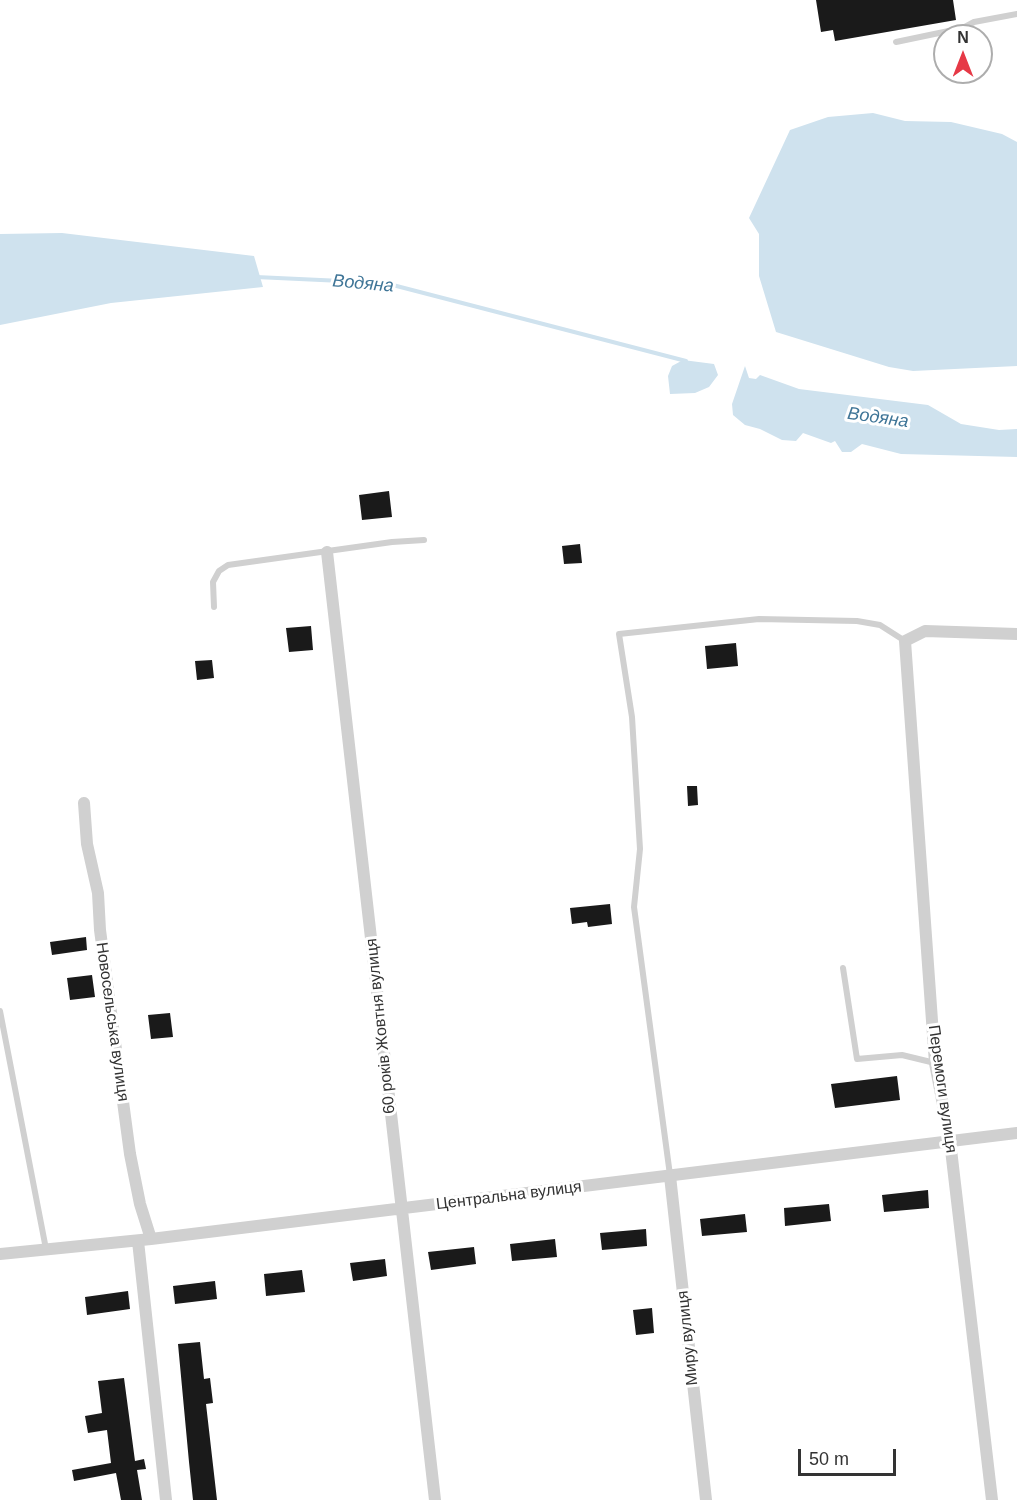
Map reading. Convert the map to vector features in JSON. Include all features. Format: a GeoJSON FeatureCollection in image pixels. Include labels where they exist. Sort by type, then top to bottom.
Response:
{"type":"FeatureCollection","features":[{"type":"Feature","properties":{"kind":"street","name":"60 років Жовтня вулиця"},"geometry":{"type":"LineString","coordinates":[[327,552],[435,1500]]}},
{"type":"Feature","properties":{"kind":"street"},"geometry":{"type":"LineString","coordinates":[[905,641],[925,631],[1017,634]]}},
{"type":"Feature","properties":{"kind":"street","name":"Перемоги вулиця"},"geometry":{"type":"LineString","coordinates":[[905,641],[935,1063],[950,1142],[992,1500]]}},
{"type":"Feature","properties":{"kind":"street","name":"Новосельська вулиця"},"geometry":{"type":"LineString","coordinates":[[84,803],[87,844],[98,893],[100,930],[130,1154],[140,1204],[151,1239]]}},
{"type":"Feature","properties":{"kind":"street","name":"Центральна вулиця"},"geometry":{"type":"LineString","coordinates":[[0,1254],[138,1241],[1017,1133]]}},
{"type":"Feature","properties":{"kind":"street","name":"Миру вулиця"},"geometry":{"type":"LineString","coordinates":[[670,1176],[706,1500]]}},
{"type":"Feature","properties":{"kind":"street"},"geometry":{"type":"LineString","coordinates":[[138,1241],[166,1500]]}},
{"type":"Feature","properties":{"kind":"lane"},"geometry":{"type":"LineString","coordinates":[[896,42],[963,28],[974,22],[1017,14]]}},
{"type":"Feature","properties":{"kind":"lane"},"geometry":{"type":"LineString","coordinates":[[214,607],[213,582],[219,571],[228,565],[392,542],[423,540]]}},
{"type":"Feature","properties":{"kind":"lane"},"geometry":{"type":"LineString","coordinates":[[670,1176],[634,907],[640,849],[632,717],[619,634],[759,620],[846,621],[880,625],[905,641]]}},
{"type":"Feature","properties":{"kind":"lane"},"geometry":{"type":"LineString","coordinates":[[843,968],[857,1059],[902,1055],[935,1063]]}},
{"type":"Feature","properties":{"kind":"lane"},"geometry":{"type":"LineString","coordinates":[[0,1011],[46,1250]]}},
{"type":"Feature","properties":{"kind":"water"},"geometry":{"type":"Polygon","coordinates":[[[873,113],[905,121],[951,122],[1002,134],[1017,142],[1017,366],[913,371],[889,367],[776,332],[759,276],[759,234],[749,218],[790,130],[828,117],[873,113]]]}},
{"type":"Feature","properties":{"kind":"water"},"geometry":{"type":"Polygon","coordinates":[[[62,233],[254,256],[263,287],[111,303],[0,325],[0,234],[62,233]]]}},
{"type":"Feature","properties":{"kind":"water"},"geometry":{"type":"Polygon","coordinates":[[[683,360],[714,364],[718,375],[709,387],[695,393],[670,394],[668,376],[672,366],[683,360]]]}},
{"type":"Feature","properties":{"kind":"water"},"geometry":{"type":"Polygon","coordinates":[[[745,366],[749,378],[756,379],[760,375],[799,389],[928,405],[961,424],[999,430],[1017,429],[1017,457],[901,454],[862,444],[851,452],[842,452],[835,441],[831,443],[803,433],[796,441],[782,440],[760,429],[745,425],[733,415],[732,404],[745,366]]]}},
{"type":"Feature","properties":{"kind":"building"},"geometry":{"type":"Polygon","coordinates":[[[816,0],[953,0],[956,20],[835,41],[833,30],[821,32],[816,0]]]}},
{"type":"Feature","properties":{"kind":"building"},"geometry":{"type":"Polygon","coordinates":[[[389,491],[392,517],[362,520],[359,495],[389,491]]]}},
{"type":"Feature","properties":{"kind":"building"},"geometry":{"type":"Polygon","coordinates":[[[580,544],[582,563],[564,564],[562,546],[580,544]]]}},
{"type":"Feature","properties":{"kind":"building"},"geometry":{"type":"Polygon","coordinates":[[[311,626],[313,650],[289,652],[286,628],[311,626]]]}},
{"type":"Feature","properties":{"kind":"building"},"geometry":{"type":"Polygon","coordinates":[[[736,643],[738,666],[707,669],[705,646],[736,643]]]}},
{"type":"Feature","properties":{"kind":"building"},"geometry":{"type":"Polygon","coordinates":[[[212,660],[214,678],[197,680],[195,661],[212,660]]]}},
{"type":"Feature","properties":{"kind":"building"},"geometry":{"type":"Polygon","coordinates":[[[687,786],[697,786],[698,805],[688,806],[687,786]]]}},
{"type":"Feature","properties":{"kind":"building"},"geometry":{"type":"Polygon","coordinates":[[[610,904],[612,924],[588,927],[587,922],[572,924],[570,908],[610,904]]]}},
{"type":"Feature","properties":{"kind":"building"},"geometry":{"type":"Polygon","coordinates":[[[86,937],[87,950],[52,955],[50,942],[86,937]]]}},
{"type":"Feature","properties":{"kind":"building"},"geometry":{"type":"Polygon","coordinates":[[[92,975],[95,997],[70,1000],[67,978],[92,975]]]}},
{"type":"Feature","properties":{"kind":"building"},"geometry":{"type":"Polygon","coordinates":[[[170,1013],[173,1037],[151,1039],[148,1015],[170,1013]]]}},
{"type":"Feature","properties":{"kind":"building"},"geometry":{"type":"Polygon","coordinates":[[[897,1076],[900,1100],[835,1108],[831,1084],[897,1076]]]}},
{"type":"Feature","properties":{"kind":"building"},"geometry":{"type":"Polygon","coordinates":[[[928,1190],[929,1208],[884,1212],[882,1195],[928,1190]]]}},
{"type":"Feature","properties":{"kind":"building"},"geometry":{"type":"Polygon","coordinates":[[[829,1204],[831,1221],[785,1226],[784,1208],[829,1204]]]}},
{"type":"Feature","properties":{"kind":"building"},"geometry":{"type":"Polygon","coordinates":[[[745,1214],[747,1232],[702,1236],[700,1219],[745,1214]]]}},
{"type":"Feature","properties":{"kind":"building"},"geometry":{"type":"Polygon","coordinates":[[[646,1229],[647,1246],[602,1250],[600,1233],[646,1229]]]}},
{"type":"Feature","properties":{"kind":"building"},"geometry":{"type":"Polygon","coordinates":[[[555,1239],[557,1257],[512,1261],[510,1244],[555,1239]]]}},
{"type":"Feature","properties":{"kind":"building"},"geometry":{"type":"Polygon","coordinates":[[[474,1247],[476,1264],[431,1270],[428,1252],[474,1247]]]}},
{"type":"Feature","properties":{"kind":"building"},"geometry":{"type":"Polygon","coordinates":[[[385,1259],[387,1276],[353,1281],[350,1263],[385,1259]]]}},
{"type":"Feature","properties":{"kind":"building"},"geometry":{"type":"Polygon","coordinates":[[[302,1270],[305,1292],[266,1296],[264,1274],[302,1270]]]}},
{"type":"Feature","properties":{"kind":"building"},"geometry":{"type":"Polygon","coordinates":[[[215,1281],[217,1299],[175,1304],[173,1286],[215,1281]]]}},
{"type":"Feature","properties":{"kind":"building"},"geometry":{"type":"Polygon","coordinates":[[[128,1291],[130,1309],[87,1315],[85,1297],[128,1291]]]}},
{"type":"Feature","properties":{"kind":"building"},"geometry":{"type":"Polygon","coordinates":[[[652,1308],[654,1333],[636,1335],[633,1310],[652,1308]]]}},
{"type":"Feature","properties":{"kind":"building"},"geometry":{"type":"Polygon","coordinates":[[[200,1342],[204,1379],[210,1378],[213,1403],[206,1404],[217,1500],[193,1500],[178,1344],[200,1342]]]}},
{"type":"Feature","properties":{"kind":"building"},"geometry":{"type":"Polygon","coordinates":[[[124,1378],[135,1461],[144,1459],[146,1469],[137,1470],[142,1500],[121,1500],[116,1473],[74,1481],[72,1470],[111,1463],[107,1430],[88,1433],[85,1416],[102,1413],[98,1381],[124,1378]]]}},
{"type":"Feature","properties":{"kind":"waterway","name":"Водяна"},"geometry":{"type":"LineString","coordinates":[[256,277],[385,283],[686,361]]}}]}
